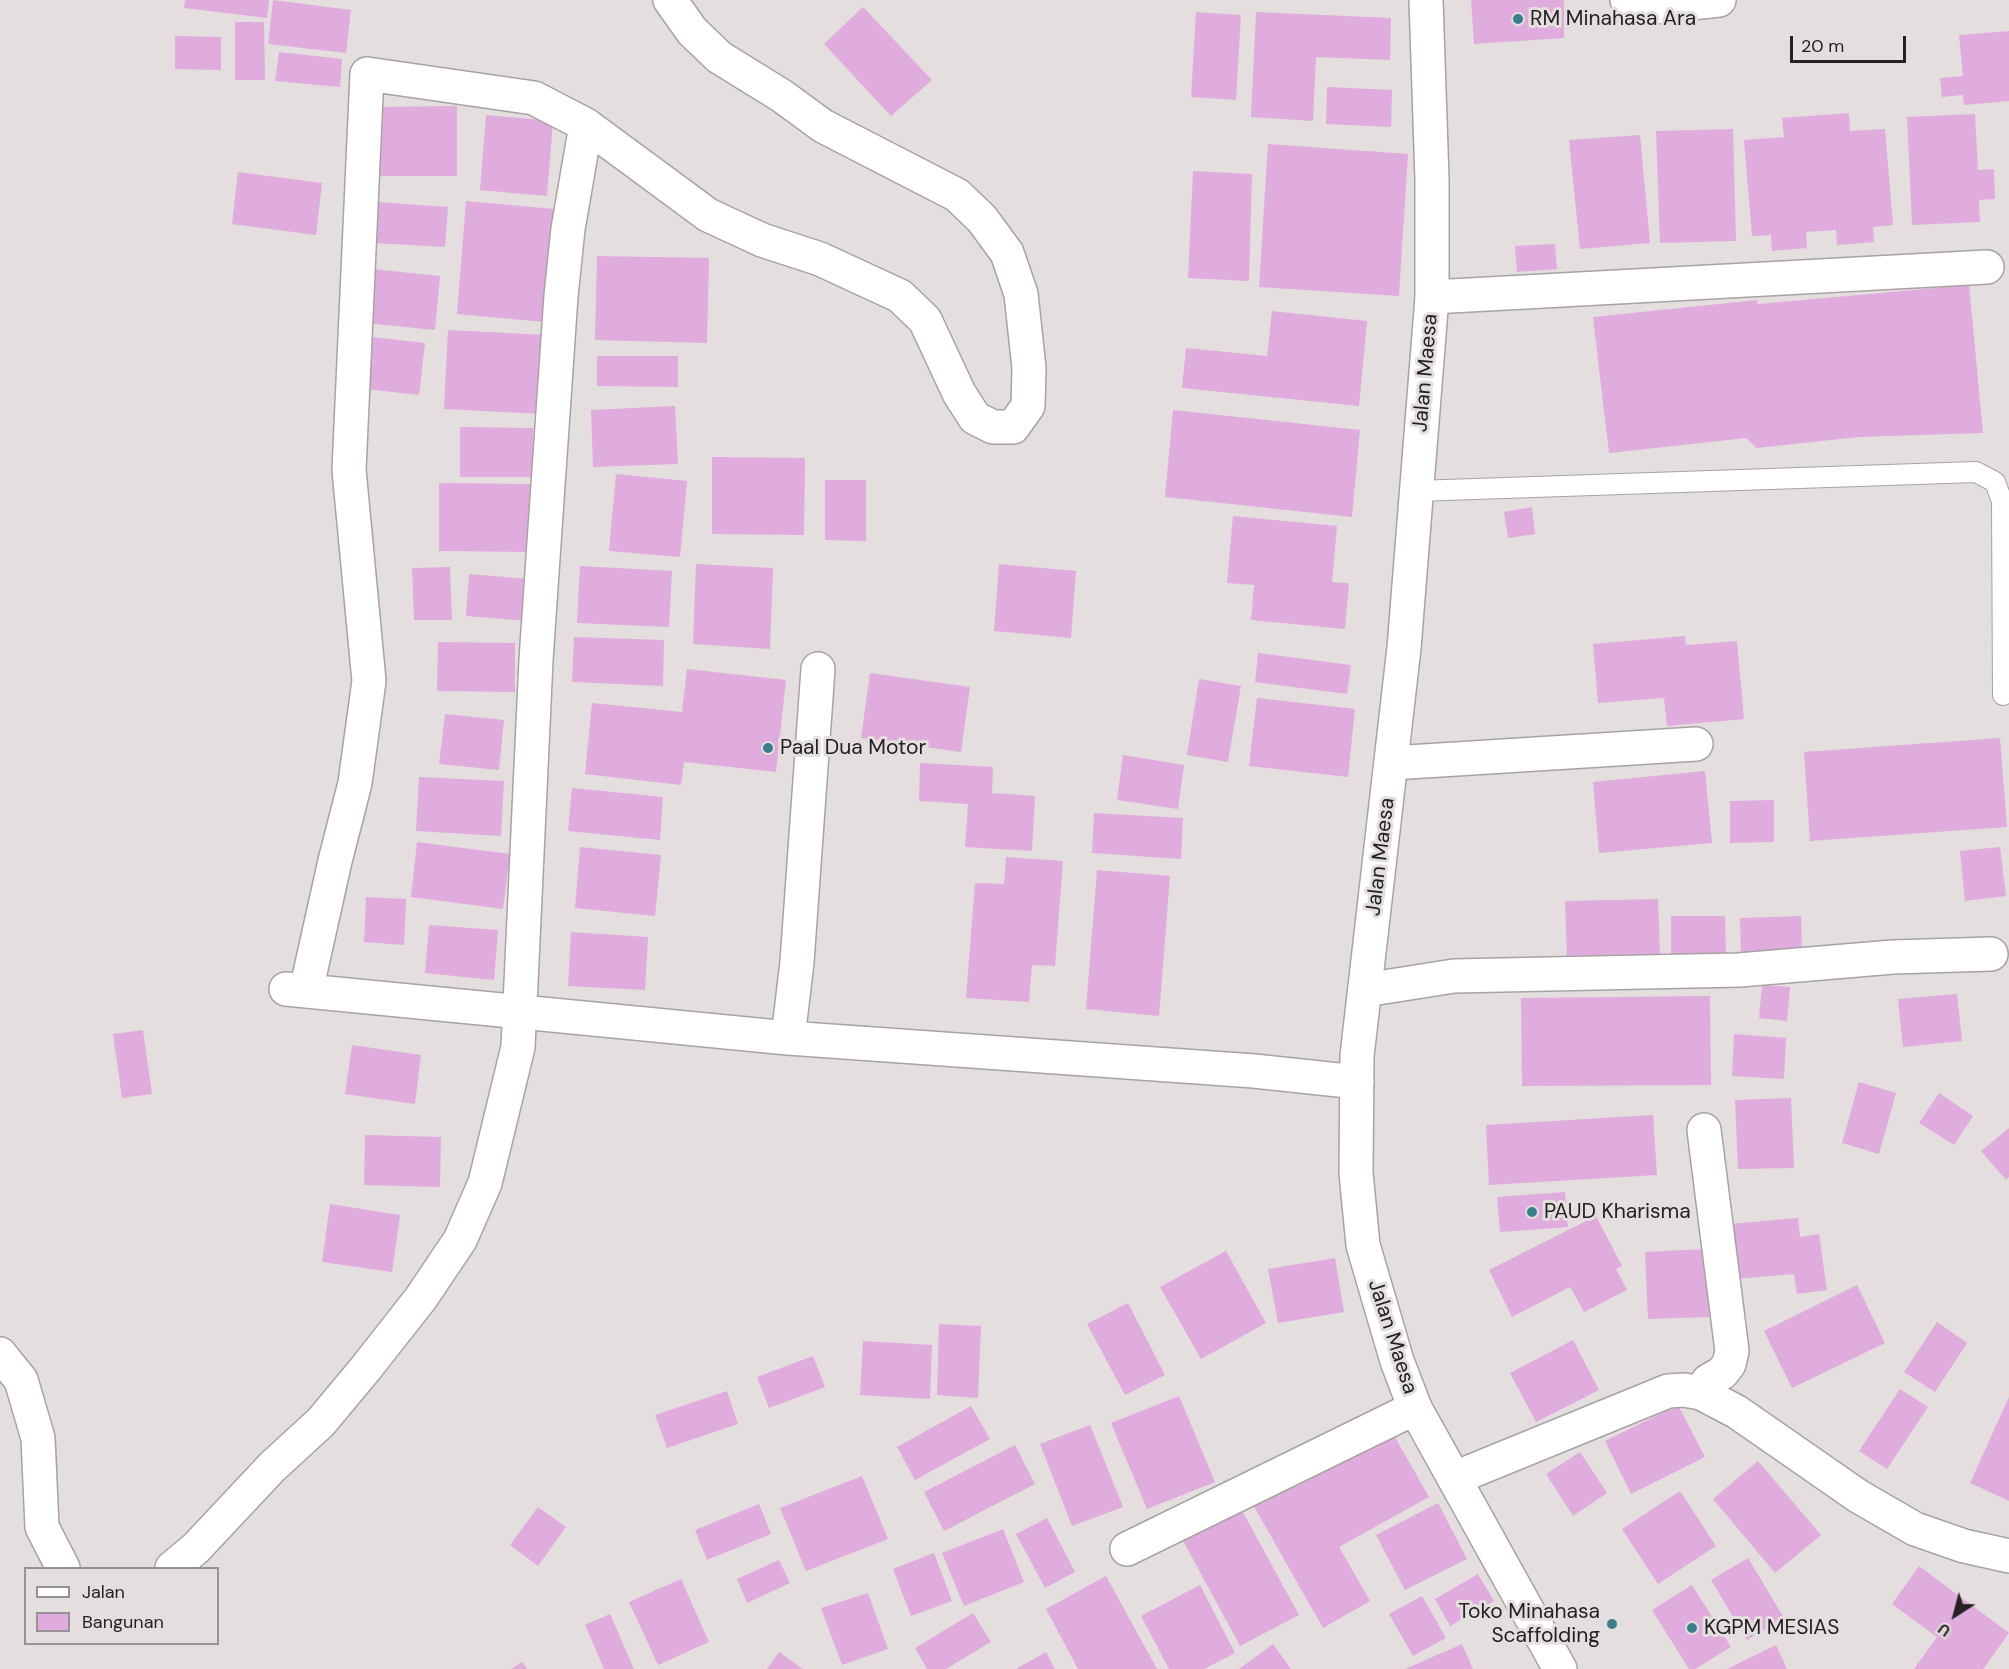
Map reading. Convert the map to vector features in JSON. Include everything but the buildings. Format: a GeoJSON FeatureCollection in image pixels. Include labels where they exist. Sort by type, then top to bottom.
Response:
{"type":"FeatureCollection","features":[{"type":"Feature","properties":{"kind":"street"},"geometry":{"type":"LineString","coordinates":[[670,0],[692,31],[719,57],[782,96],[823,126],[957,195],[982,219],[1007,252],[1021,294],[1029,368],[1028,406],[1013,427],[993,427],[975,418],[959,393],[926,320],[900,296],[820,259],[762,240],[708,214],[586,125],[534,98],[368,74],[349,470],[369,681],[355,783],[296,990],[520,1010],[788,1038],[1254,1071],[1357,1082]]}},
{"type":"Feature","properties":{"kind":"street","name":"Jalan Maesa"},"geometry":{"type":"LineString","coordinates":[[1426,0],[1432,179],[1432,297],[1409,589],[1357,1082],[1356,1173],[1363,1245],[1397,1361],[1415,1408],[1560,1669]]}},
{"type":"Feature","properties":{"kind":"street"},"geometry":{"type":"LineString","coordinates":[[1627,0],[1636,9],[1719,0]]}},
{"type":"Feature","properties":{"kind":"street"},"geometry":{"type":"LineString","coordinates":[[174,1567],[196,1548],[272,1467],[321,1422],[421,1298],[460,1240],[485,1184],[518,1047],[536,660],[561,296],[568,230],[586,125]]}},
{"type":"Feature","properties":{"kind":"street"},"geometry":{"type":"LineString","coordinates":[[1432,297],[1987,267]]}},
{"type":"Feature","properties":{"kind":"street"},"geometry":{"type":"LineString","coordinates":[[788,1038],[797,962],[818,669]]}},
{"type":"Feature","properties":{"kind":"street"},"geometry":{"type":"LineString","coordinates":[[1392,763],[1695,744]]}},
{"type":"Feature","properties":{"kind":"street"},"geometry":{"type":"LineString","coordinates":[[1365,990],[1454,976],[1739,970],[1893,957],[1991,954]]}},
{"type":"Feature","properties":{"kind":"street"},"geometry":{"type":"LineString","coordinates":[[1701,1393],[1708,1381],[1722,1372],[1729,1364],[1732,1351],[1704,1130]]}},
{"type":"Feature","properties":{"kind":"street"},"geometry":{"type":"LineString","coordinates":[[0,1354],[21,1380],[38,1438],[42,1527],[62,1567]]}},
{"type":"Feature","properties":{"kind":"street"},"geometry":{"type":"LineString","coordinates":[[1455,1478],[1668,1391],[1701,1393],[1737,1412],[1858,1496],[1915,1529],[1964,1546],[2009,1556]]}},
{"type":"Feature","properties":{"kind":"street"},"geometry":{"type":"LineString","coordinates":[[1127,1549],[1415,1408]]}},
{"type":"Feature","properties":{"kind":"lane"},"geometry":{"type":"LineString","coordinates":[[1416,491],[1976,472],[1995,482],[2002,501],[2003,695]]}},
{"type":"Feature","properties":{"kind":"place","name":"RM Minahasa Ara"},"geometry":{"type":"Point","coordinates":[1518,19]}},
{"type":"Feature","properties":{"kind":"place","name":"Paal Dua Motor"},"geometry":{"type":"Point","coordinates":[768,748]}},
{"type":"Feature","properties":{"kind":"place","name":"PAUD Kharisma"},"geometry":{"type":"Point","coordinates":[1532,1212]}},
{"type":"Feature","properties":{"kind":"place","name":"Toko Minahasa Scaffolding"},"geometry":{"type":"Point","coordinates":[1612,1624]}},
{"type":"Feature","properties":{"kind":"place","name":"KGPM MESIAS"},"geometry":{"type":"Point","coordinates":[1692,1628]}}]}
